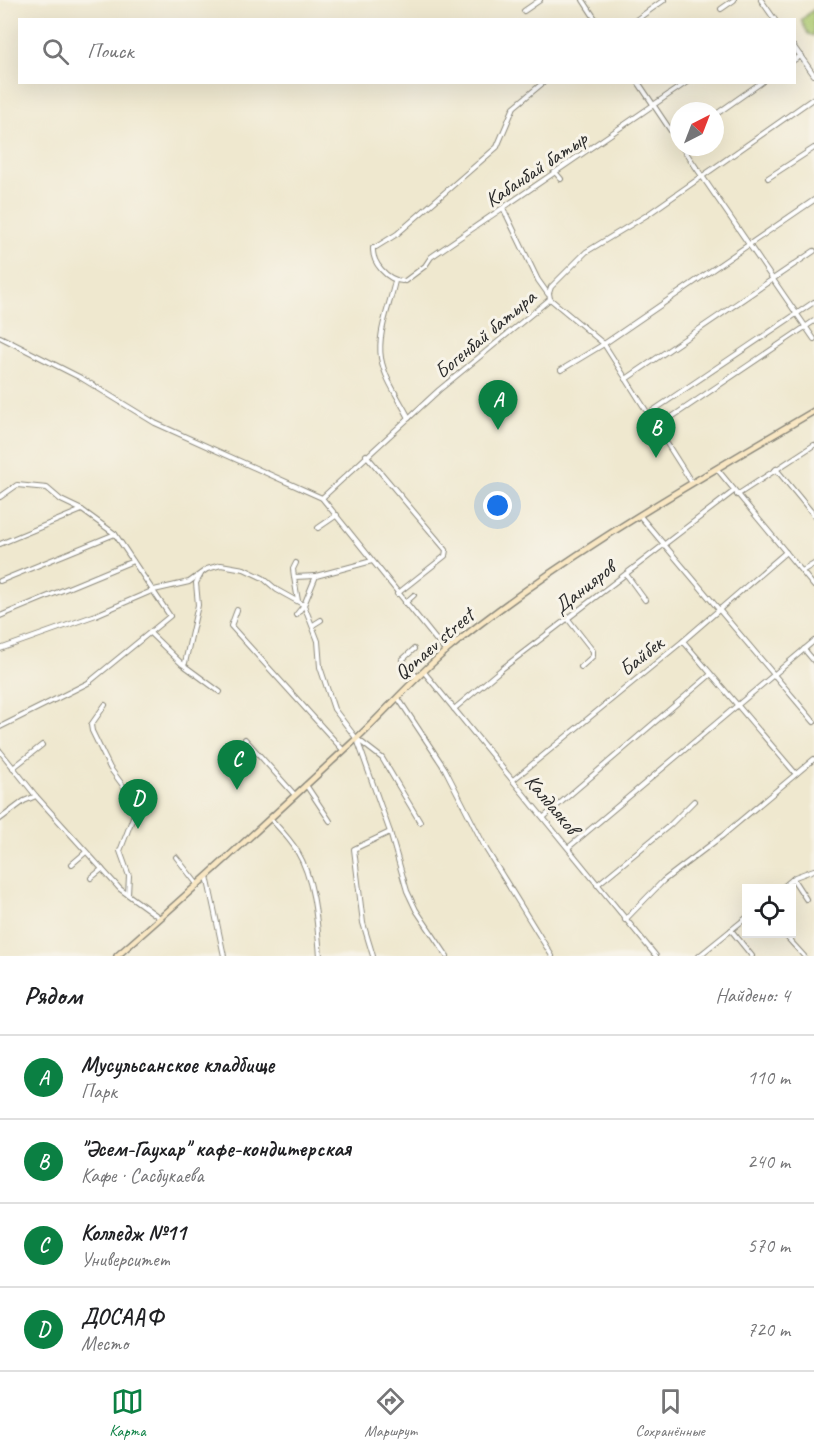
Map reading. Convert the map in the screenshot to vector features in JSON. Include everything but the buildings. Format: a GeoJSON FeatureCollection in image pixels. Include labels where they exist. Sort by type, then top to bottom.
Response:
{"type":"FeatureCollection","features":[{"type":"Feature","properties":{"kind":"main road","name":"Qonaev street"},"geometry":{"type":"LineString","coordinates":[[117,956],[344,750],[446,652],[515,599],[640,516],[814,411]]}},
{"type":"Feature","properties":{"kind":"street"},"geometry":{"type":"LineString","coordinates":[[524,11],[540,0]]}},
{"type":"Feature","properties":{"kind":"street"},"geometry":{"type":"LineString","coordinates":[[583,0],[595,18]]}},
{"type":"Feature","properties":{"kind":"street"},"geometry":{"type":"LineString","coordinates":[[639,18],[664,0]]}},
{"type":"Feature","properties":{"kind":"street"},"geometry":{"type":"LineString","coordinates":[[721,9],[734,0]]}},
{"type":"Feature","properties":{"kind":"street"},"geometry":{"type":"LineString","coordinates":[[761,0],[774,18]]}},
{"type":"Feature","properties":{"kind":"street"},"geometry":{"type":"LineString","coordinates":[[796,48],[814,75]]}},
{"type":"Feature","properties":{"kind":"street"},"geometry":{"type":"LineString","coordinates":[[796,59],[801,56]]}},
{"type":"Feature","properties":{"kind":"street"},"geometry":{"type":"LineString","coordinates":[[409,418],[392,387],[381,358],[381,340],[395,280],[378,266],[372,257],[375,248],[397,234],[497,147],[514,107],[542,84]]}},
{"type":"Feature","properties":{"kind":"street"},"geometry":{"type":"LineString","coordinates":[[639,84],[670,128]]}},
{"type":"Feature","properties":{"kind":"street","name":"Кабанбай батыр"},"geometry":{"type":"LineString","coordinates":[[395,280],[404,281],[425,266],[431,257],[504,210],[555,172],[684,84]]}},
{"type":"Feature","properties":{"kind":"street"},"geometry":{"type":"LineString","coordinates":[[724,109],[759,84]]}},
{"type":"Feature","properties":{"kind":"street","name":"Богенбай батыра"},"geometry":{"type":"LineString","coordinates":[[322,498],[366,455],[550,298],[551,287],[586,252],[647,214],[814,98]]}},
{"type":"Feature","properties":{"kind":"street"},"geometry":{"type":"LineString","coordinates":[[768,178],[814,148]]}},
{"type":"Feature","properties":{"kind":"street"},"geometry":{"type":"LineString","coordinates":[[688,156],[814,339]]}},
{"type":"Feature","properties":{"kind":"street"},"geometry":{"type":"LineString","coordinates":[[555,172],[561,179]]}},
{"type":"Feature","properties":{"kind":"street"},"geometry":{"type":"LineString","coordinates":[[561,370],[604,344],[814,200]]}},
{"type":"Feature","properties":{"kind":"street"},"geometry":{"type":"LineString","coordinates":[[504,210],[538,280],[550,298],[604,344],[692,483]]}},
{"type":"Feature","properties":{"kind":"street"},"geometry":{"type":"LineString","coordinates":[[626,379],[814,251]]}},
{"type":"Feature","properties":{"kind":"street"},"geometry":{"type":"LineString","coordinates":[[648,414],[814,302]]}},
{"type":"Feature","properties":{"kind":"street"},"geometry":{"type":"LineString","coordinates":[[657,427],[814,321]]}},
{"type":"Feature","properties":{"kind":"street"},"geometry":{"type":"LineString","coordinates":[[0,337],[83,379],[155,423],[322,498],[446,652]]}},
{"type":"Feature","properties":{"kind":"street","name":"Данияров"},"geometry":{"type":"LineString","coordinates":[[454,709],[665,544],[735,493],[814,444]]}},
{"type":"Feature","properties":{"kind":"street"},"geometry":{"type":"LineString","coordinates":[[366,455],[446,550],[445,556],[397,594]]}},
{"type":"Feature","properties":{"kind":"street"},"geometry":{"type":"LineString","coordinates":[[717,469],[814,586]]}},
{"type":"Feature","properties":{"kind":"street"},"geometry":{"type":"LineString","coordinates":[[776,469],[812,508],[814,515]]}},
{"type":"Feature","properties":{"kind":"street"},"geometry":{"type":"LineString","coordinates":[[0,727],[88,683],[170,616],[116,534],[82,510],[61,501],[47,488],[17,485],[1,496]]}},
{"type":"Feature","properties":{"kind":"street"},"geometry":{"type":"LineString","coordinates":[[0,544],[82,510]]}},
{"type":"Feature","properties":{"kind":"street"},"geometry":{"type":"LineString","coordinates":[[318,528],[337,514]]}},
{"type":"Feature","properties":{"kind":"street"},"geometry":{"type":"LineString","coordinates":[[640,516],[814,722]]}},
{"type":"Feature","properties":{"kind":"street"},"geometry":{"type":"LineString","coordinates":[[0,581],[116,534]]}},
{"type":"Feature","properties":{"kind":"street","name":"Байбек"},"geometry":{"type":"LineString","coordinates":[[513,780],[786,552]]}},
{"type":"Feature","properties":{"kind":"street"},"geometry":{"type":"LineString","coordinates":[[0,616],[133,561]]}},
{"type":"Feature","properties":{"kind":"street"},"geometry":{"type":"LineString","coordinates":[[294,577],[316,576],[372,561]]}},
{"type":"Feature","properties":{"kind":"street"},"geometry":{"type":"LineString","coordinates":[[296,563],[293,569],[298,601]]}},
{"type":"Feature","properties":{"kind":"street"},"geometry":{"type":"LineString","coordinates":[[802,571],[814,564]]}},
{"type":"Feature","properties":{"kind":"street"},"geometry":{"type":"LineString","coordinates":[[0,649],[96,615],[154,590],[189,582],[202,572],[220,565],[244,569],[263,578],[277,590],[304,605],[313,626],[327,693],[334,709],[356,738],[382,758],[420,822]]}},
{"type":"Feature","properties":{"kind":"street"},"geometry":{"type":"LineString","coordinates":[[185,663],[198,605],[196,583],[202,572]]}},
{"type":"Feature","properties":{"kind":"street"},"geometry":{"type":"LineString","coordinates":[[626,574],[645,600]]}},
{"type":"Feature","properties":{"kind":"street"},"geometry":{"type":"LineString","coordinates":[[296,615],[304,605],[316,576]]}},
{"type":"Feature","properties":{"kind":"street"},"geometry":{"type":"LineString","coordinates":[[405,603],[414,596]]}},
{"type":"Feature","properties":{"kind":"street"},"geometry":{"type":"LineString","coordinates":[[237,610],[231,626],[344,750]]}},
{"type":"Feature","properties":{"kind":"street"},"geometry":{"type":"LineString","coordinates":[[568,619],[593,651],[593,656],[581,668]]}},
{"type":"Feature","properties":{"kind":"street"},"geometry":{"type":"LineString","coordinates":[[313,626],[321,620]]}},
{"type":"Feature","properties":{"kind":"street"},"geometry":{"type":"LineString","coordinates":[[151,633],[170,652],[220,692]]}},
{"type":"Feature","properties":{"kind":"street"},"geometry":{"type":"LineString","coordinates":[[682,641],[736,707],[796,774]]}},
{"type":"Feature","properties":{"kind":"street"},"geometry":{"type":"LineString","coordinates":[[569,847],[814,641]]}},
{"type":"Feature","properties":{"kind":"street"},"geometry":{"type":"LineString","coordinates":[[414,649],[402,660],[418,678]]}},
{"type":"Feature","properties":{"kind":"street"},"geometry":{"type":"LineString","coordinates":[[804,649],[814,661]]}},
{"type":"Feature","properties":{"kind":"street","name":"Калдаяков"},"geometry":{"type":"LineString","coordinates":[[424,672],[656,956]]}},
{"type":"Feature","properties":{"kind":"street"},"geometry":{"type":"LineString","coordinates":[[544,817],[711,675]]}},
{"type":"Feature","properties":{"kind":"street"},"geometry":{"type":"LineString","coordinates":[[398,698],[445,769],[486,849],[552,956]]}},
{"type":"Feature","properties":{"kind":"street"},"geometry":{"type":"LineString","coordinates":[[105,705],[90,725],[111,768],[135,802],[135,812],[120,851],[129,876],[128,894]]}},
{"type":"Feature","properties":{"kind":"street"},"geometry":{"type":"LineString","coordinates":[[356,738],[390,832],[402,876],[416,910],[447,956]]}},
{"type":"Feature","properties":{"kind":"street"},"geometry":{"type":"LineString","coordinates":[[245,739],[294,794]]}},
{"type":"Feature","properties":{"kind":"street"},"geometry":{"type":"LineString","coordinates":[[13,768],[42,745]]}},
{"type":"Feature","properties":{"kind":"street"},"geometry":{"type":"LineString","coordinates":[[0,751],[36,796],[102,869],[128,894],[160,918]]}},
{"type":"Feature","properties":{"kind":"street"},"geometry":{"type":"LineString","coordinates":[[625,920],[663,881],[814,759]]}},
{"type":"Feature","properties":{"kind":"street"},"geometry":{"type":"LineString","coordinates":[[306,784],[330,821]]}},
{"type":"Feature","properties":{"kind":"street"},"geometry":{"type":"LineString","coordinates":[[0,819],[36,796]]}},
{"type":"Feature","properties":{"kind":"street"},"geometry":{"type":"LineString","coordinates":[[597,885],[670,825],[694,801]]}},
{"type":"Feature","properties":{"kind":"street"},"geometry":{"type":"LineString","coordinates":[[270,817],[296,848],[304,865],[318,926],[320,956]]}},
{"type":"Feature","properties":{"kind":"street"},"geometry":{"type":"LineString","coordinates":[[373,956],[363,923],[354,849],[356,846],[390,832]]}},
{"type":"Feature","properties":{"kind":"street"},"geometry":{"type":"LineString","coordinates":[[72,864],[86,852]]}},
{"type":"Feature","properties":{"kind":"street"},"geometry":{"type":"LineString","coordinates":[[176,857],[197,884]]}},
{"type":"Feature","properties":{"kind":"street"},"geometry":{"type":"LineString","coordinates":[[91,879],[102,869]]}},
{"type":"Feature","properties":{"kind":"street"},"geometry":{"type":"LineString","coordinates":[[787,884],[814,870]]}},
{"type":"Feature","properties":{"kind":"street"},"geometry":{"type":"LineString","coordinates":[[207,875],[224,956]]}},
{"type":"Feature","properties":{"kind":"street"},"geometry":{"type":"LineString","coordinates":[[793,879],[806,899]]}},
{"type":"Feature","properties":{"kind":"street"},"geometry":{"type":"LineString","coordinates":[[699,956],[742,922]]}},
{"type":"Feature","properties":{"kind":"street"},"geometry":{"type":"LineString","coordinates":[[731,930],[752,956]]}},
{"type":"Feature","properties":{"kind":"street"},"geometry":{"type":"LineString","coordinates":[[788,938],[804,956]]}},
{"type":"Feature","properties":{"kind":"green space"},"geometry":{"type":"Polygon","coordinates":[[[814,9],[814,36],[808,34],[801,20],[814,9]]]}},
{"type":"Feature","properties":{"kind":"place","name":"Мусульсанское кладбище"},"geometry":{"type":"Point","coordinates":[498,430]}},
{"type":"Feature","properties":{"kind":"place","name":"\"Әсем-Гаухар\" кафе-кондитерская"},"geometry":{"type":"Point","coordinates":[656,458]}},
{"type":"Feature","properties":{"kind":"place","name":"Колледж №11"},"geometry":{"type":"Point","coordinates":[237,790]}},
{"type":"Feature","properties":{"kind":"place","name":"ДОСААФ"},"geometry":{"type":"Point","coordinates":[138,829]}}]}
